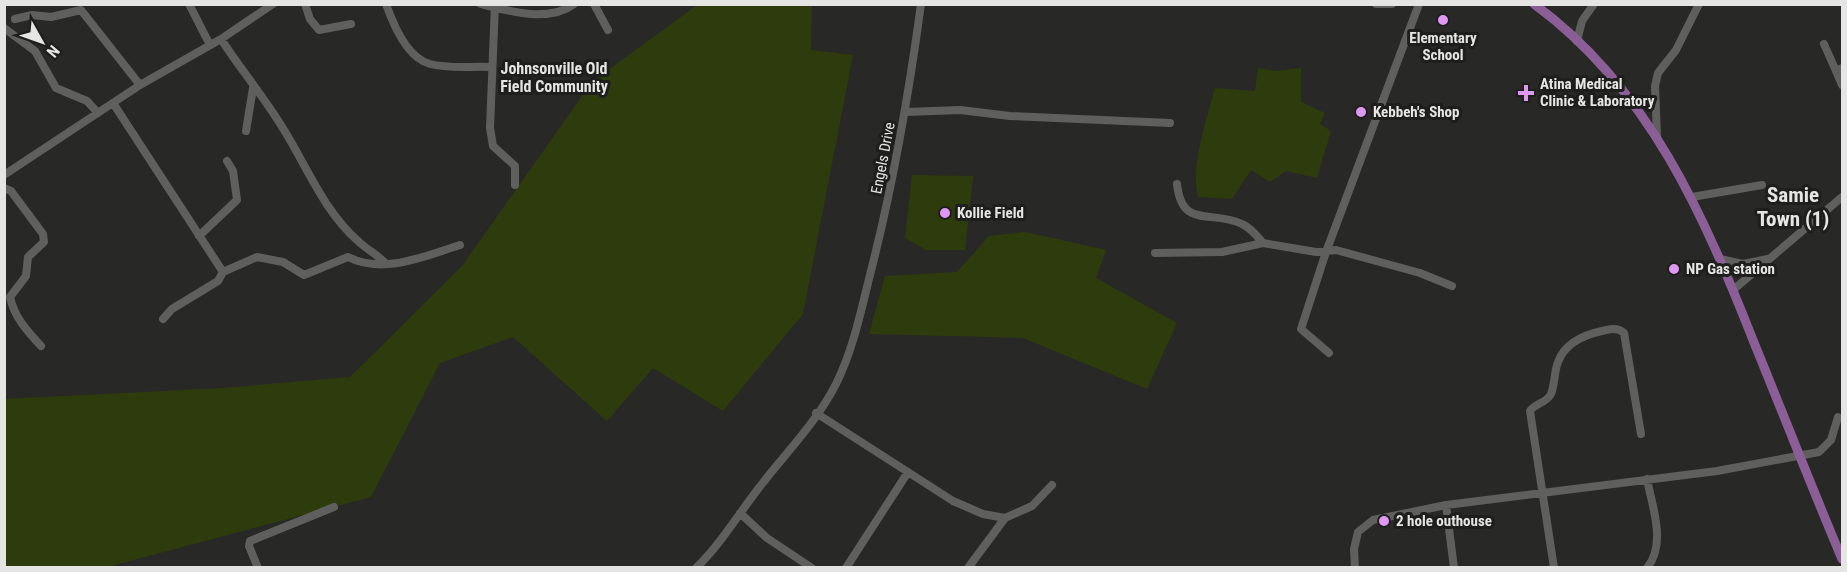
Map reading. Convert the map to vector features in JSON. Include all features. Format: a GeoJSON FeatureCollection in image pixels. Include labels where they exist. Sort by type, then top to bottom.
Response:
{"type":"FeatureCollection","features":[{"type":"Feature","properties":{"kind":"main road"},"geometry":{"type":"LineString","coordinates":[[1534,4],[1563,26],[1634,102],[1692,197],[1733,290],[1842,559]]}},
{"type":"Feature","properties":{"kind":"street"},"geometry":{"type":"LineString","coordinates":[[189,4],[210,45]]}},
{"type":"Feature","properties":{"kind":"street"},"geometry":{"type":"LineString","coordinates":[[4,175],[140,85],[221,39],[273,4]]}},
{"type":"Feature","properties":{"kind":"street"},"geometry":{"type":"LineString","coordinates":[[305,4],[310,19],[319,30],[351,24]]}},
{"type":"Feature","properties":{"kind":"street"},"geometry":{"type":"LineString","coordinates":[[386,4],[401,38],[417,58],[429,64],[491,67]]}},
{"type":"Feature","properties":{"kind":"street"},"geometry":{"type":"LineString","coordinates":[[481,4],[523,14],[550,12],[574,4]]}},
{"type":"Feature","properties":{"kind":"street"},"geometry":{"type":"LineString","coordinates":[[594,4],[608,30]]}},
{"type":"Feature","properties":{"kind":"street","name":"Engels Drive"},"geometry":{"type":"LineString","coordinates":[[816,413],[835,385],[861,315],[891,192],[906,112],[921,4]]}},
{"type":"Feature","properties":{"kind":"street"},"geometry":{"type":"LineString","coordinates":[[1376,4],[1392,4]]}},
{"type":"Feature","properties":{"kind":"street"},"geometry":{"type":"LineString","coordinates":[[1329,353],[1301,329],[1326,252],[1419,4]]}},
{"type":"Feature","properties":{"kind":"street"},"geometry":{"type":"LineString","coordinates":[[1577,40],[1582,21],[1594,4]]}},
{"type":"Feature","properties":{"kind":"street"},"geometry":{"type":"LineString","coordinates":[[1657,137],[1655,86],[1658,73],[1676,50],[1699,4]]}},
{"type":"Feature","properties":{"kind":"street"},"geometry":{"type":"LineString","coordinates":[[495,6],[490,128],[493,146],[512,160],[516,185]]}},
{"type":"Feature","properties":{"kind":"street"},"geometry":{"type":"LineString","coordinates":[[15,19],[32,15],[51,17],[83,7],[140,85]]}},
{"type":"Feature","properties":{"kind":"street"},"geometry":{"type":"LineString","coordinates":[[6,32],[35,51],[56,88],[87,101],[98,114]]}},
{"type":"Feature","properties":{"kind":"street"},"geometry":{"type":"LineString","coordinates":[[221,39],[284,130],[306,174],[342,224],[358,243],[372,249],[386,264]]}},
{"type":"Feature","properties":{"kind":"street"},"geometry":{"type":"LineString","coordinates":[[1824,44],[1839,69],[1842,85]]}},
{"type":"Feature","properties":{"kind":"street"},"geometry":{"type":"LineString","coordinates":[[246,131],[253,88]]}},
{"type":"Feature","properties":{"kind":"street"},"geometry":{"type":"LineString","coordinates":[[112,103],[223,272]]}},
{"type":"Feature","properties":{"kind":"street"},"geometry":{"type":"LineString","coordinates":[[906,112],[960,110],[1010,116],[1170,123]]}},
{"type":"Feature","properties":{"kind":"street"},"geometry":{"type":"LineString","coordinates":[[199,236],[237,200],[233,171],[227,161]]}},
{"type":"Feature","properties":{"kind":"street"},"geometry":{"type":"LineString","coordinates":[[1177,184],[1179,202],[1184,208],[1201,216],[1242,224],[1263,243]]}},
{"type":"Feature","properties":{"kind":"street"},"geometry":{"type":"LineString","coordinates":[[1692,197],[1762,185]]}},
{"type":"Feature","properties":{"kind":"street"},"geometry":{"type":"LineString","coordinates":[[4,188],[11,191],[43,234],[44,242],[28,257],[26,276],[7,301],[22,325],[40,346]]}},
{"type":"Feature","properties":{"kind":"street"},"geometry":{"type":"LineString","coordinates":[[1733,290],[1842,197]]}},
{"type":"Feature","properties":{"kind":"street"},"geometry":{"type":"LineString","coordinates":[[1155,253],[1222,252],[1263,243],[1326,252],[1336,250],[1357,254],[1452,286]]}},
{"type":"Feature","properties":{"kind":"street"},"geometry":{"type":"LineString","coordinates":[[163,319],[172,309],[218,281],[223,272],[257,257],[283,262],[304,275],[348,257],[361,264],[386,264],[460,245]]}},
{"type":"Feature","properties":{"kind":"street"},"geometry":{"type":"LineString","coordinates":[[1720,259],[1743,264],[1770,259]]}},
{"type":"Feature","properties":{"kind":"street"},"geometry":{"type":"LineString","coordinates":[[1554,567],[1530,411],[1547,399],[1551,393],[1558,361],[1574,340],[1591,333],[1615,328],[1624,333],[1641,434]]}},
{"type":"Feature","properties":{"kind":"street"},"geometry":{"type":"LineString","coordinates":[[696,567],[816,413],[953,501],[982,514],[1005,518]]}},
{"type":"Feature","properties":{"kind":"street"},"geometry":{"type":"LineString","coordinates":[[1354,567],[1354,549],[1358,532],[1367,523],[1446,505],[1751,466],[1819,452],[1831,440],[1838,417]]}},
{"type":"Feature","properties":{"kind":"street"},"geometry":{"type":"LineString","coordinates":[[846,567],[908,472]]}},
{"type":"Feature","properties":{"kind":"street"},"geometry":{"type":"LineString","coordinates":[[1647,478],[1658,538],[1653,561],[1647,567]]}},
{"type":"Feature","properties":{"kind":"street"},"geometry":{"type":"LineString","coordinates":[[968,567],[1005,518],[1032,506],[1052,485]]}},
{"type":"Feature","properties":{"kind":"street"},"geometry":{"type":"LineString","coordinates":[[1446,505],[1454,567]]}},
{"type":"Feature","properties":{"kind":"street"},"geometry":{"type":"LineString","coordinates":[[258,567],[249,546],[250,542],[334,507]]}},
{"type":"Feature","properties":{"kind":"street"},"geometry":{"type":"LineString","coordinates":[[740,513],[767,538],[812,567]]}},
{"type":"Feature","properties":{"kind":"green space"},"geometry":{"type":"Polygon","coordinates":[[[697,5],[812,5],[811,50],[853,55],[803,314],[723,411],[653,368],[607,421],[513,337],[440,363],[371,497],[107,567],[5,568],[5,399],[223,388],[350,377],[462,266],[592,82],[697,5]]]}},
{"type":"Feature","properties":{"kind":"green space"},"geometry":{"type":"Polygon","coordinates":[[[1258,68],[1275,71],[1301,68],[1301,102],[1325,113],[1320,124],[1331,131],[1317,178],[1286,171],[1270,182],[1251,170],[1232,199],[1198,197],[1196,172],[1198,157],[1215,88],[1255,91],[1258,68]]]}},
{"type":"Feature","properties":{"kind":"green space"},"geometry":{"type":"Polygon","coordinates":[[[912,175],[973,176],[965,250],[926,250],[905,238],[912,175]]]}},
{"type":"Feature","properties":{"kind":"green space"},"geometry":{"type":"Polygon","coordinates":[[[1025,232],[1106,250],[1096,278],[1177,323],[1147,389],[1023,338],[869,334],[885,276],[957,272],[989,236],[1025,232]]]}},
{"type":"Feature","properties":{"kind":"place","name":"Elementary School"},"geometry":{"type":"Point","coordinates":[1443,20]}},
{"type":"Feature","properties":{"kind":"place","name":"Atina Medical Clinic & Laboratory"},"geometry":{"type":"Point","coordinates":[1526,93]}},
{"type":"Feature","properties":{"kind":"place","name":"Kebbeh's Shop"},"geometry":{"type":"Point","coordinates":[1361,112]}},
{"type":"Feature","properties":{"kind":"place","name":"Kollie Field"},"geometry":{"type":"Point","coordinates":[945,213]}},
{"type":"Feature","properties":{"kind":"place","name":"NP Gas station"},"geometry":{"type":"Point","coordinates":[1674,269]}},
{"type":"Feature","properties":{"kind":"place","name":"2 hole outhouse"},"geometry":{"type":"Point","coordinates":[1384,521]}},
{"type":"Feature","properties":{"kind":"district","name":"Johnsonville Old Field Community"},"geometry":{"type":"Point","coordinates":[554,77]}},
{"type":"Feature","properties":{"kind":"district","name":"Samie Town (1)"},"geometry":{"type":"Point","coordinates":[1793,207]}}]}
